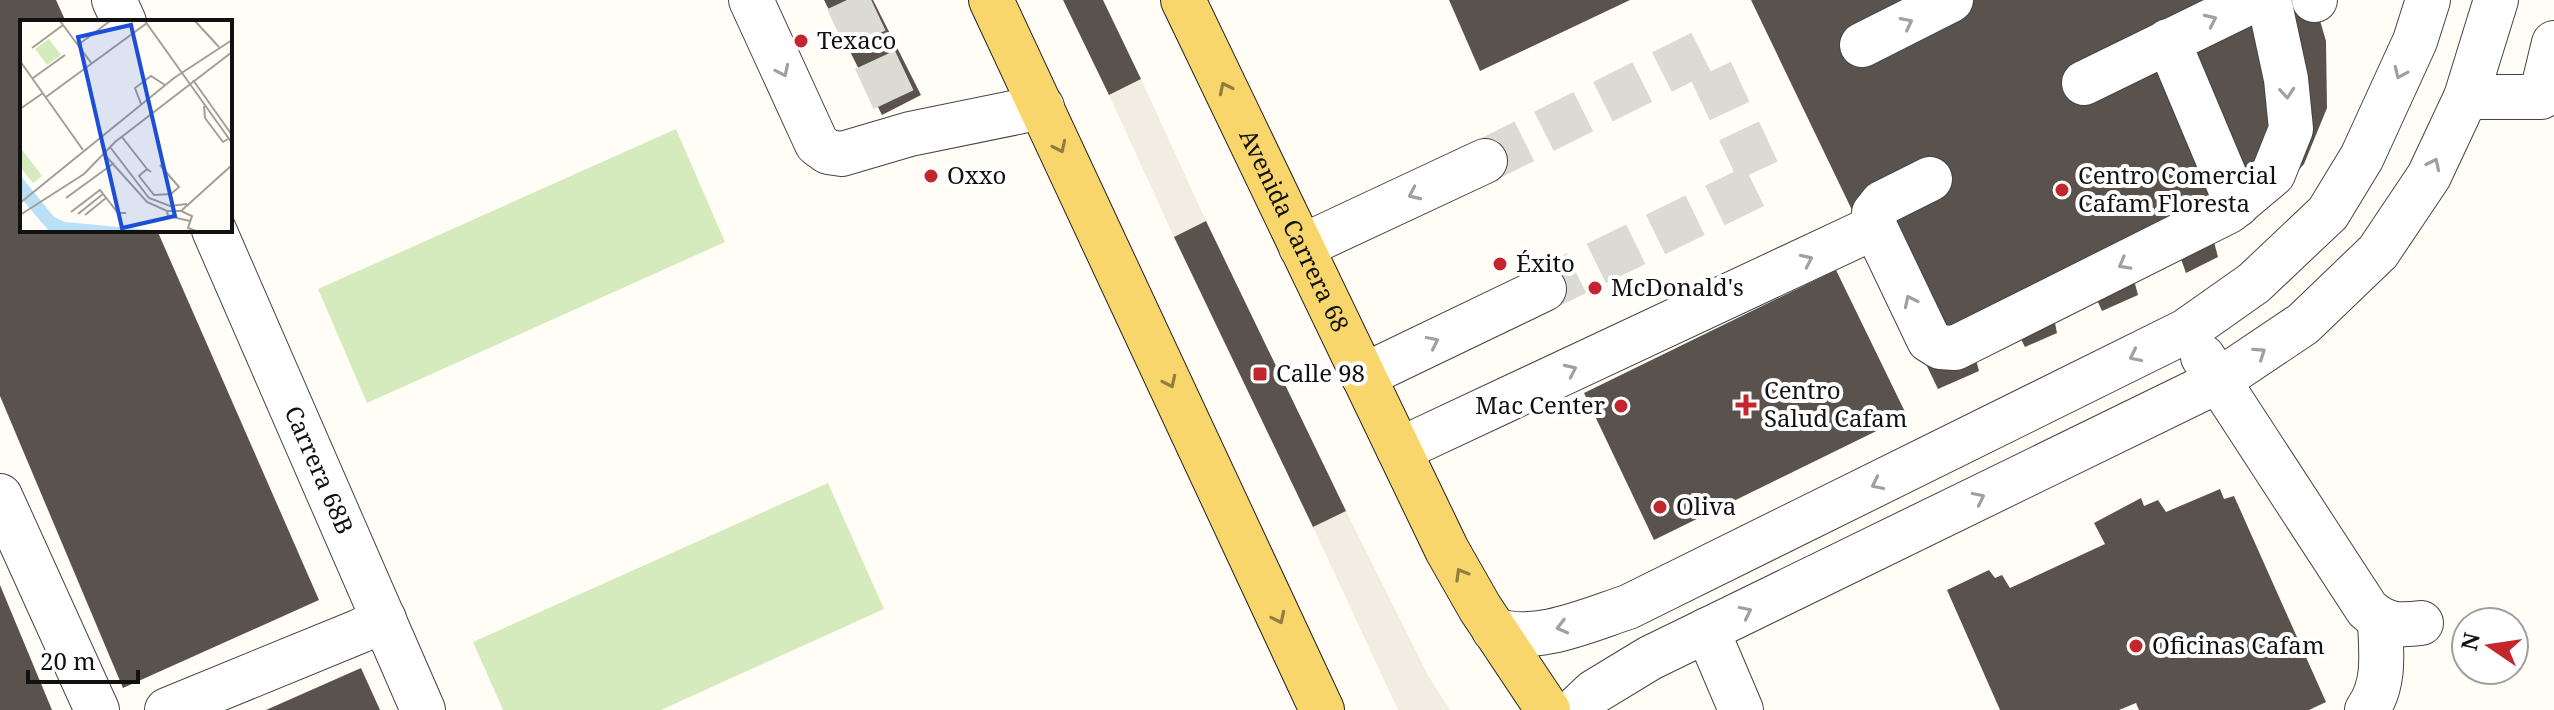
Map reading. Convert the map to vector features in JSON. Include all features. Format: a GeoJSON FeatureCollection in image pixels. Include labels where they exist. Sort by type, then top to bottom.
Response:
{"type":"FeatureCollection","features":[{"type":"Feature","properties":{"kind":"main road"},"geometry":{"type":"LineString","coordinates":[[991,0],[1322,710]]}},
{"type":"Feature","properties":{"kind":"main road","name":"Avenida Carrera 68"},"geometry":{"type":"LineString","coordinates":[[1183,0],[1447,550],[1494,630],[1548,710]]}},
{"type":"Feature","properties":{"kind":"street"},"geometry":{"type":"LineString","coordinates":[[114,0],[123,20]]}},
{"type":"Feature","properties":{"kind":"street"},"geometry":{"type":"LineString","coordinates":[[751,0],[817,144],[828,152],[842,154],[904,121],[1042,107]]}},
{"type":"Feature","properties":{"kind":"street"},"geometry":{"type":"LineString","coordinates":[[1862,45],[1951,0]]}},
{"type":"Feature","properties":{"kind":"street"},"geometry":{"type":"LineString","coordinates":[[1494,630],[1521,633],[1553,630],[1628,607],[2186,331],[2254,283],[2328,213],[2362,157],[2415,41],[2428,0]]}},
{"type":"Feature","properties":{"kind":"street"},"geometry":{"type":"LineString","coordinates":[[1575,710],[1594,692],[1650,658],[2218,381],[2303,324],[2378,252],[2429,176],[2466,97],[2496,0]]}},
{"type":"Feature","properties":{"kind":"street"},"geometry":{"type":"LineString","coordinates":[[1930,179],[1882,203],[1874,213],[1875,227],[1929,340],[1940,347],[1955,348],[2081,287],[2237,205],[2273,174],[2291,129],[2286,79],[2266,5],[2168,41],[2084,83]]}},
{"type":"Feature","properties":{"kind":"street"},"geometry":{"type":"LineString","coordinates":[[2168,41],[2237,205]]}},
{"type":"Feature","properties":{"kind":"street"},"geometry":{"type":"LineString","coordinates":[[2466,97],[2541,97],[2554,43]]}},
{"type":"Feature","properties":{"kind":"street"},"geometry":{"type":"LineString","coordinates":[[1301,247],[1485,161]]}},
{"type":"Feature","properties":{"kind":"street"},"geometry":{"type":"LineString","coordinates":[[2328,213],[2378,252]]}},
{"type":"Feature","properties":{"kind":"street"},"geometry":{"type":"LineString","coordinates":[[1399,450],[1875,227]]}},
{"type":"Feature","properties":{"kind":"street","name":"Carrera 68B"},"geometry":{"type":"LineString","coordinates":[[215,232],[423,710]]}},
{"type":"Feature","properties":{"kind":"street"},"geometry":{"type":"LineString","coordinates":[[1363,376],[1544,289]]}},
{"type":"Feature","properties":{"kind":"street"},"geometry":{"type":"LineString","coordinates":[[2186,331],[2367,609],[2400,622],[2375,699],[2367,710]]}},
{"type":"Feature","properties":{"kind":"street"},"geometry":{"type":"LineString","coordinates":[[0,496],[97,710]]}},
{"type":"Feature","properties":{"kind":"street"},"geometry":{"type":"LineString","coordinates":[[167,710],[384,619]]}},
{"type":"Feature","properties":{"kind":"street"},"geometry":{"type":"LineString","coordinates":[[1707,630],[1741,710]]}},
{"type":"Feature","properties":{"kind":"green space"},"geometry":{"type":"Polygon","coordinates":[[[676,129],[725,242],[367,403],[318,289],[676,129]]]}},
{"type":"Feature","properties":{"kind":"green space"},"geometry":{"type":"Polygon","coordinates":[[[828,483],[884,609],[661,710],[503,710],[473,642],[828,483]]]}},
{"type":"Feature","properties":{"kind":"shaded area"},"geometry":{"type":"Polygon","coordinates":[[[1141,79],[1206,221],[1174,237],[1109,95],[1141,79]]]}},
{"type":"Feature","properties":{"kind":"shaded area"},"geometry":{"type":"Polygon","coordinates":[[[1346,511],[1429,677],[1450,710],[1398,710],[1313,527],[1346,511]]]}},
{"type":"Feature","properties":{"kind":"building"},"geometry":{"type":"Polygon","coordinates":[[[0,0],[56,0],[65,20],[20,20],[20,232],[158,232],[319,600],[123,688],[0,396],[0,0]]]}},
{"type":"Feature","properties":{"kind":"building"},"geometry":{"type":"Polygon","coordinates":[[[824,0],[873,0],[921,95],[882,115],[824,0]]]}},
{"type":"Feature","properties":{"kind":"building"},"geometry":{"type":"Polygon","coordinates":[[[1063,0],[1103,0],[1141,79],[1109,95],[1063,0]]]}},
{"type":"Feature","properties":{"kind":"building"},"geometry":{"type":"Polygon","coordinates":[[[1449,0],[1630,0],[1480,71],[1449,0]]]}},
{"type":"Feature","properties":{"kind":"building","name":"Centro Comercial Cafam Floresta"},"geometry":{"type":"Polygon","coordinates":[[[1751,0],[2314,0],[2326,41],[2327,108],[2304,164],[2258,216],[2213,238],[2218,257],[2186,273],[2181,259],[2134,280],[2138,295],[2102,311],[2097,300],[2054,318],[2057,333],[2025,347],[2019,335],[1975,356],[1979,371],[1938,389],[1751,0]]]}},
{"type":"Feature","properties":{"kind":"building","name":"Calle 98"},"geometry":{"type":"Polygon","coordinates":[[[1206,221],[1346,511],[1313,527],[1174,237],[1206,221]]]}},
{"type":"Feature","properties":{"kind":"building","name":"Centro Salud Cafam"},"geometry":{"type":"Polygon","coordinates":[[[1836,270],[1907,416],[1654,540],[1584,393],[1836,270]]]}},
{"type":"Feature","properties":{"kind":"building","name":"Oficinas Cafam"},"geometry":{"type":"Polygon","coordinates":[[[2220,489],[2224,499],[2234,496],[2326,702],[2309,710],[2139,710],[2136,703],[2119,710],[2000,710],[1947,590],[1989,570],[1995,578],[2002,575],[2010,588],[2105,544],[2094,523],[2141,498],[2144,506],[2158,500],[2166,512],[2220,489]]]}},
{"type":"Feature","properties":{"kind":"building"},"geometry":{"type":"Polygon","coordinates":[[[0,585],[52,710],[0,710],[0,585]]]}},
{"type":"Feature","properties":{"kind":"building"},"geometry":{"type":"Polygon","coordinates":[[[361,668],[380,710],[266,710],[361,668]]]}},
{"type":"Feature","properties":{"kind":"tunnel"},"geometry":{"type":"LineString","coordinates":[[847,0],[897,107]]}},
{"type":"Feature","properties":{"kind":"tunnel"},"geometry":{"type":"LineString","coordinates":[[1485,161],[1702,52],[1763,182],[1544,289]]}},
{"type":"Feature","properties":{"kind":"place","name":"Texaco"},"geometry":{"type":"Point","coordinates":[801,41]}},
{"type":"Feature","properties":{"kind":"place","name":"Oxxo"},"geometry":{"type":"Point","coordinates":[931,176]}},
{"type":"Feature","properties":{"kind":"place","name":"Centro Comercial Cafam Floresta"},"geometry":{"type":"Point","coordinates":[2062,190]}},
{"type":"Feature","properties":{"kind":"place","name":"Éxito"},"geometry":{"type":"Point","coordinates":[1500,264]}},
{"type":"Feature","properties":{"kind":"place","name":"McDonald's"},"geometry":{"type":"Point","coordinates":[1595,288]}},
{"type":"Feature","properties":{"kind":"place","name":"Calle 98"},"geometry":{"type":"Point","coordinates":[1260,374]}},
{"type":"Feature","properties":{"kind":"place","name":"Centro Salud Cafam"},"geometry":{"type":"Point","coordinates":[1746,405]}},
{"type":"Feature","properties":{"kind":"place","name":"Mac Center"},"geometry":{"type":"Point","coordinates":[1621,406]}},
{"type":"Feature","properties":{"kind":"place","name":"Oliva"},"geometry":{"type":"Point","coordinates":[1660,507]}},
{"type":"Feature","properties":{"kind":"place","name":"Oficinas Cafam"},"geometry":{"type":"Point","coordinates":[2136,646]}}]}
